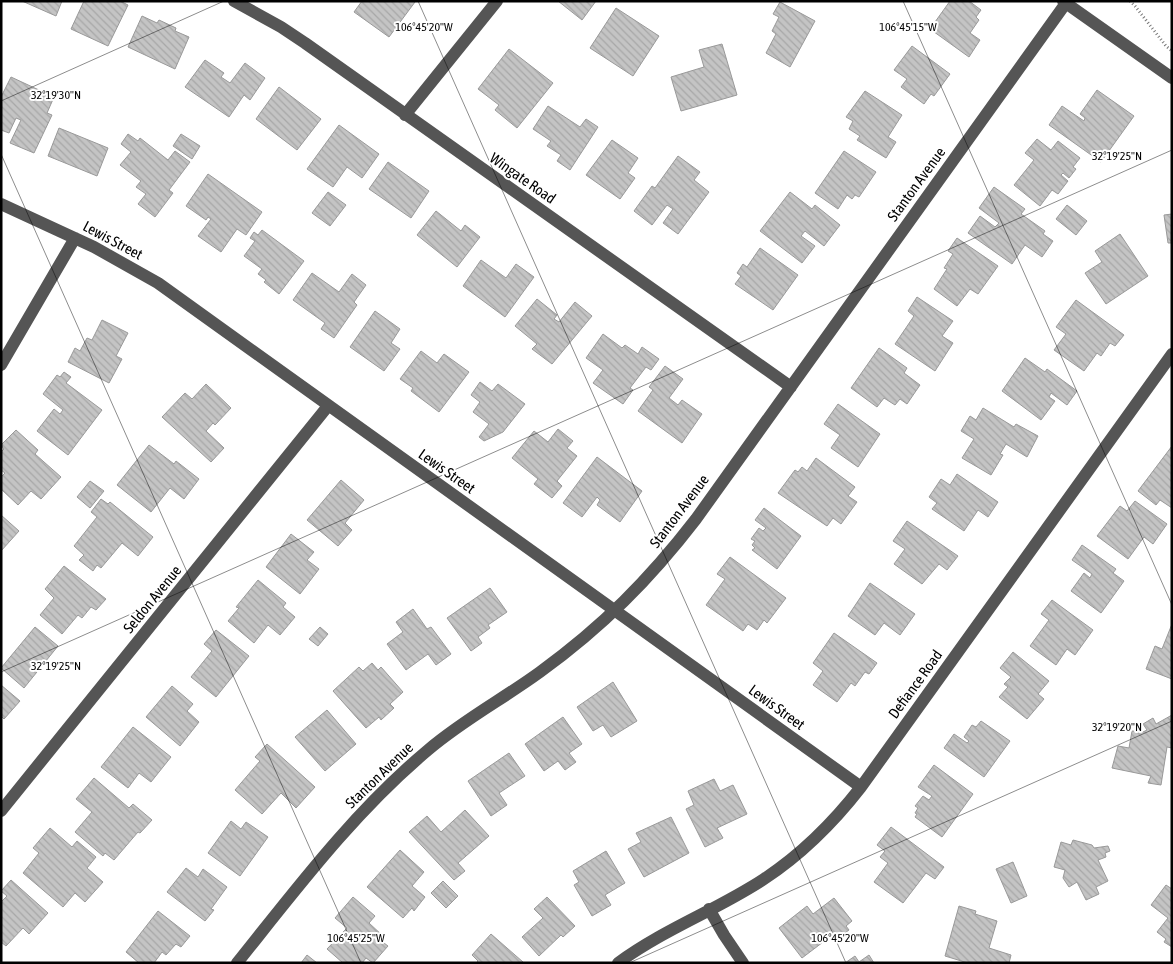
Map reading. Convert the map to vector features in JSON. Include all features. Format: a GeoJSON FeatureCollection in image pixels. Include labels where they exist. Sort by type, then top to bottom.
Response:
{"type":"FeatureCollection","features":[{"type":"Feature","properties":{"kind":"street","name":"Wingate Road"},"geometry":{"type":"LineString","coordinates":[[234,1],[305,43],[791,387]]}},
{"type":"Feature","properties":{"kind":"street"},"geometry":{"type":"LineString","coordinates":[[405,115],[497,1]]}},
{"type":"Feature","properties":{"kind":"street"},"geometry":{"type":"LineString","coordinates":[[1064,2],[1172,78]]}},
{"type":"Feature","properties":{"kind":"street","name":"Stanton Avenue"},"geometry":{"type":"LineString","coordinates":[[237,963],[345,830],[411,765],[468,719],[560,657],[616,611],[677,543],[791,387],[1064,2]]}},
{"type":"Feature","properties":{"kind":"street","name":"Lewis Street"},"geometry":{"type":"LineString","coordinates":[[1,204],[75,238],[158,283],[861,787]]}},
{"type":"Feature","properties":{"kind":"street"},"geometry":{"type":"LineString","coordinates":[[1,365],[75,238]]}},
{"type":"Feature","properties":{"kind":"street","name":"Defiance Road"},"geometry":{"type":"LineString","coordinates":[[618,963],[651,940],[764,879],[803,850],[836,818],[861,787],[1172,354]]}},
{"type":"Feature","properties":{"kind":"street","name":"Seldon Avenue"},"geometry":{"type":"LineString","coordinates":[[1,811],[328,406]]}},
{"type":"Feature","properties":{"kind":"street"},"geometry":{"type":"LineString","coordinates":[[709,909],[743,963]]}},
{"type":"Feature","properties":{"kind":"path"},"geometry":{"type":"LineString","coordinates":[[1130,1],[1172,51]]}},
{"type":"Feature","properties":{"kind":"building"},"geometry":{"type":"Polygon","coordinates":[[[22,1],[62,1],[56,16],[22,1]]]}},
{"type":"Feature","properties":{"kind":"building"},"geometry":{"type":"Polygon","coordinates":[[[84,1],[120,1],[128,5],[108,46],[71,29],[84,1]]]}},
{"type":"Feature","properties":{"kind":"building"},"geometry":{"type":"Polygon","coordinates":[[[362,1],[415,2],[389,37],[354,12],[362,1]]]}},
{"type":"Feature","properties":{"kind":"building"},"geometry":{"type":"Polygon","coordinates":[[[558,1],[596,1],[582,20],[558,1]]]}},
{"type":"Feature","properties":{"kind":"building"},"geometry":{"type":"Polygon","coordinates":[[[950,1],[969,1],[981,10],[976,17],[979,20],[970,33],[980,40],[969,57],[930,29],[950,1]]]}},
{"type":"Feature","properties":{"kind":"building"},"geometry":{"type":"Polygon","coordinates":[[[780,2],[815,21],[790,67],[766,53],[776,34],[772,31],[779,17],[773,14],[780,2]]]}},
{"type":"Feature","properties":{"kind":"building"},"geometry":{"type":"Polygon","coordinates":[[[616,8],[659,36],[633,76],[590,48],[616,8]]]}},
{"type":"Feature","properties":{"kind":"building"},"geometry":{"type":"Polygon","coordinates":[[[142,16],[157,23],[159,20],[176,28],[175,31],[189,37],[175,69],[128,47],[142,16]]]}},
{"type":"Feature","properties":{"kind":"building"},"geometry":{"type":"Polygon","coordinates":[[[722,44],[737,95],[681,111],[671,77],[704,67],[699,50],[722,44]]]}},
{"type":"Feature","properties":{"kind":"building"},"geometry":{"type":"Polygon","coordinates":[[[912,46],[950,74],[934,96],[931,94],[924,104],[901,87],[907,79],[894,70],[912,46]]]}},
{"type":"Feature","properties":{"kind":"building"},"geometry":{"type":"Polygon","coordinates":[[[509,49],[553,83],[517,128],[495,110],[499,105],[478,89],[509,49]]]}},
{"type":"Feature","properties":{"kind":"building"},"geometry":{"type":"Polygon","coordinates":[[[205,60],[224,73],[221,77],[230,83],[245,63],[265,78],[250,100],[244,95],[229,117],[185,87],[205,60]]]}},
{"type":"Feature","properties":{"kind":"building"},"geometry":{"type":"Polygon","coordinates":[[[11,77],[54,97],[47,113],[52,115],[34,153],[10,143],[21,120],[16,118],[9,133],[1,130],[1,97],[11,77]]]}},
{"type":"Feature","properties":{"kind":"building"},"geometry":{"type":"Polygon","coordinates":[[[279,87],[321,119],[297,150],[256,119],[279,87]]]}},
{"type":"Feature","properties":{"kind":"building"},"geometry":{"type":"Polygon","coordinates":[[[1097,90],[1134,116],[1101,162],[1049,125],[1062,106],[1084,121],[1085,118],[1080,114],[1097,90]]]}},
{"type":"Feature","properties":{"kind":"building"},"geometry":{"type":"Polygon","coordinates":[[[865,91],[902,115],[888,137],[896,142],[886,158],[857,140],[860,136],[849,129],[853,121],[846,117],[865,91]]]}},
{"type":"Feature","properties":{"kind":"building"},"geometry":{"type":"Polygon","coordinates":[[[548,106],[580,127],[586,119],[598,127],[570,170],[557,161],[561,155],[547,146],[551,141],[533,129],[548,106]]]}},
{"type":"Feature","properties":{"kind":"building"},"geometry":{"type":"Polygon","coordinates":[[[339,125],[379,154],[362,178],[347,167],[333,187],[307,169],[339,125]]]}},
{"type":"Feature","properties":{"kind":"building"},"geometry":{"type":"Polygon","coordinates":[[[59,128],[108,148],[97,176],[48,156],[59,128]]]}},
{"type":"Feature","properties":{"kind":"building"},"geometry":{"type":"Polygon","coordinates":[[[128,134],[138,141],[140,138],[168,160],[175,151],[190,162],[169,190],[173,193],[155,217],[138,204],[146,194],[136,187],[141,181],[120,165],[131,152],[121,144],[128,134]]]}},
{"type":"Feature","properties":{"kind":"building"},"geometry":{"type":"Polygon","coordinates":[[[181,134],[200,146],[192,159],[173,146],[181,134]]]}},
{"type":"Feature","properties":{"kind":"building"},"geometry":{"type":"Polygon","coordinates":[[[1037,139],[1051,150],[1058,141],[1080,158],[1073,167],[1076,169],[1069,178],[1063,173],[1061,175],[1068,181],[1058,194],[1052,190],[1040,206],[1014,185],[1034,160],[1025,153],[1037,139]]]}},
{"type":"Feature","properties":{"kind":"building"},"geometry":{"type":"Polygon","coordinates":[[[612,140],[638,158],[628,173],[635,178],[620,199],[586,175],[612,140]]]}},
{"type":"Feature","properties":{"kind":"building"},"geometry":{"type":"Polygon","coordinates":[[[844,151],[876,172],[859,197],[855,195],[852,199],[847,195],[838,209],[815,193],[844,151]]]}},
{"type":"Feature","properties":{"kind":"building"},"geometry":{"type":"Polygon","coordinates":[[[678,156],[700,172],[694,180],[709,192],[678,234],[663,223],[673,209],[667,205],[652,225],[634,211],[652,186],[655,188],[678,156]]]}},
{"type":"Feature","properties":{"kind":"building"},"geometry":{"type":"Polygon","coordinates":[[[388,162],[429,191],[411,218],[369,189],[388,162]]]}},
{"type":"Feature","properties":{"kind":"building"},"geometry":{"type":"Polygon","coordinates":[[[208,174],[262,212],[246,235],[237,229],[221,252],[198,236],[211,219],[208,217],[206,220],[186,206],[208,174]]]}},
{"type":"Feature","properties":{"kind":"building"},"geometry":{"type":"Polygon","coordinates":[[[994,187],[1025,209],[1021,214],[1045,231],[1043,234],[1053,241],[1042,257],[1025,245],[1012,264],[968,233],[980,216],[995,227],[999,223],[979,208],[994,187]]]}},
{"type":"Feature","properties":{"kind":"building"},"geometry":{"type":"Polygon","coordinates":[[[328,192],[346,205],[330,226],[312,213],[328,192]]]}},
{"type":"Feature","properties":{"kind":"building"},"geometry":{"type":"Polygon","coordinates":[[[790,192],[812,209],[815,205],[840,225],[824,246],[805,231],[801,236],[815,246],[802,263],[760,231],[790,192]]]}},
{"type":"Feature","properties":{"kind":"building"},"geometry":{"type":"Polygon","coordinates":[[[1067,205],[1087,221],[1076,235],[1056,219],[1067,205]]]}},
{"type":"Feature","properties":{"kind":"building"},"geometry":{"type":"Polygon","coordinates":[[[436,211],[461,231],[465,225],[480,237],[457,267],[417,235],[436,211]]]}},
{"type":"Feature","properties":{"kind":"building"},"geometry":{"type":"Polygon","coordinates":[[[1172,214],[1172,243],[1168,243],[1164,215],[1172,214]]]}},
{"type":"Feature","properties":{"kind":"building"},"geometry":{"type":"Polygon","coordinates":[[[262,230],[304,261],[279,294],[264,282],[266,280],[258,274],[262,269],[244,256],[255,241],[250,238],[254,232],[258,235],[262,230]]]}},
{"type":"Feature","properties":{"kind":"building"},"geometry":{"type":"Polygon","coordinates":[[[1120,234],[1148,276],[1106,304],[1085,273],[1102,262],[1095,251],[1120,234]]]}},
{"type":"Feature","properties":{"kind":"building"},"geometry":{"type":"Polygon","coordinates":[[[957,238],[998,266],[978,294],[970,289],[957,306],[934,289],[947,269],[944,268],[953,254],[948,251],[957,238]]]}},
{"type":"Feature","properties":{"kind":"building"},"geometry":{"type":"Polygon","coordinates":[[[760,248],[798,275],[773,310],[735,284],[741,276],[737,273],[743,264],[747,267],[760,248]]]}},
{"type":"Feature","properties":{"kind":"building"},"geometry":{"type":"Polygon","coordinates":[[[481,260],[506,278],[516,264],[534,277],[505,317],[463,286],[481,260]]]}},
{"type":"Feature","properties":{"kind":"building"},"geometry":{"type":"Polygon","coordinates":[[[312,273],[339,292],[352,274],[366,285],[354,302],[357,305],[334,338],[321,329],[325,323],[293,300],[312,273]]]}},
{"type":"Feature","properties":{"kind":"building"},"geometry":{"type":"Polygon","coordinates":[[[917,297],[953,321],[942,336],[953,343],[935,371],[895,344],[914,316],[908,311],[917,297]]]}},
{"type":"Feature","properties":{"kind":"building"},"geometry":{"type":"Polygon","coordinates":[[[537,299],[557,315],[554,319],[559,322],[575,302],[592,316],[552,364],[532,349],[537,344],[515,326],[537,299]]]}},
{"type":"Feature","properties":{"kind":"building"},"geometry":{"type":"Polygon","coordinates":[[[1076,300],[1124,335],[1115,346],[1110,343],[1101,356],[1097,353],[1084,371],[1054,350],[1066,334],[1056,327],[1076,300]]]}},
{"type":"Feature","properties":{"kind":"building"},"geometry":{"type":"Polygon","coordinates":[[[375,311],[400,329],[391,343],[400,349],[384,371],[350,347],[375,311]]]}},
{"type":"Feature","properties":{"kind":"building"},"geometry":{"type":"Polygon","coordinates":[[[102,320],[128,333],[116,356],[122,359],[109,383],[68,362],[75,348],[80,351],[87,338],[92,340],[102,320]]]}},
{"type":"Feature","properties":{"kind":"building"},"geometry":{"type":"Polygon","coordinates":[[[603,334],[622,348],[625,345],[638,354],[642,347],[659,359],[651,370],[646,367],[630,388],[633,390],[623,404],[593,383],[603,370],[586,358],[603,334]]]}},
{"type":"Feature","properties":{"kind":"building"},"geometry":{"type":"Polygon","coordinates":[[[879,348],[907,368],[904,373],[920,385],[907,404],[900,399],[895,405],[884,398],[877,407],[851,388],[879,348]]]}},
{"type":"Feature","properties":{"kind":"building"},"geometry":{"type":"Polygon","coordinates":[[[421,351],[437,363],[444,354],[469,372],[439,412],[411,391],[413,388],[400,379],[421,351]]]}},
{"type":"Feature","properties":{"kind":"building"},"geometry":{"type":"Polygon","coordinates":[[[1025,358],[1045,372],[1047,369],[1077,391],[1067,405],[1051,393],[1049,397],[1055,401],[1041,420],[1002,391],[1025,358]]]}},
{"type":"Feature","properties":{"kind":"building"},"geometry":{"type":"Polygon","coordinates":[[[665,366],[683,379],[669,398],[678,405],[682,400],[702,414],[682,443],[638,411],[653,390],[649,387],[665,366]]]}},
{"type":"Feature","properties":{"kind":"building"},"geometry":{"type":"Polygon","coordinates":[[[64,372],[71,377],[66,383],[102,410],[68,455],[37,431],[54,409],[60,414],[63,410],[43,394],[57,375],[60,377],[64,372]]]}},
{"type":"Feature","properties":{"kind":"building"},"geometry":{"type":"Polygon","coordinates":[[[480,382],[492,391],[498,384],[525,404],[503,432],[484,441],[479,437],[489,424],[473,412],[480,402],[471,395],[480,382]]]}},
{"type":"Feature","properties":{"kind":"building"},"geometry":{"type":"Polygon","coordinates":[[[206,384],[231,408],[215,425],[213,423],[206,431],[224,448],[211,462],[162,417],[185,393],[192,399],[206,384]]]}},
{"type":"Feature","properties":{"kind":"building"},"geometry":{"type":"Polygon","coordinates":[[[838,404],[880,434],[858,467],[831,448],[840,435],[824,424],[838,404]]]}},
{"type":"Feature","properties":{"kind":"building"},"geometry":{"type":"Polygon","coordinates":[[[983,408],[1014,427],[1016,424],[1038,436],[1027,457],[1006,444],[1000,454],[1003,455],[991,475],[962,458],[974,439],[961,431],[970,416],[976,420],[983,408]]]}},
{"type":"Feature","properties":{"kind":"building"},"geometry":{"type":"Polygon","coordinates":[[[558,429],[573,441],[567,448],[577,456],[557,481],[562,486],[552,498],[534,484],[538,479],[512,458],[534,431],[548,442],[558,429]]]}},
{"type":"Feature","properties":{"kind":"building"},"geometry":{"type":"Polygon","coordinates":[[[16,430],[38,450],[35,454],[61,477],[41,499],[31,491],[18,505],[1,489],[1,477],[5,473],[1,470],[1,452],[4,449],[1,445],[16,430]]]}},
{"type":"Feature","properties":{"kind":"building"},"geometry":{"type":"Polygon","coordinates":[[[149,445],[174,464],[176,461],[199,479],[184,499],[170,488],[151,512],[117,485],[149,445]]]}},
{"type":"Feature","properties":{"kind":"building"},"geometry":{"type":"Polygon","coordinates":[[[1172,446],[1172,508],[1160,500],[1156,505],[1138,491],[1172,446]]]}},
{"type":"Feature","properties":{"kind":"building"},"geometry":{"type":"Polygon","coordinates":[[[597,457],[642,491],[620,522],[597,505],[600,500],[597,497],[582,517],[563,503],[597,457]]]}},
{"type":"Feature","properties":{"kind":"building"},"geometry":{"type":"Polygon","coordinates":[[[816,458],[855,487],[848,496],[857,502],[841,524],[833,518],[827,526],[778,493],[795,470],[798,472],[802,467],[807,471],[816,458]]]}},
{"type":"Feature","properties":{"kind":"building"},"geometry":{"type":"Polygon","coordinates":[[[957,474],[998,502],[988,517],[978,510],[964,531],[932,509],[937,503],[929,497],[941,479],[950,485],[957,474]]]}},
{"type":"Feature","properties":{"kind":"building"},"geometry":{"type":"Polygon","coordinates":[[[341,480],[364,500],[345,523],[352,530],[338,546],[307,520],[341,480]]]}},
{"type":"Feature","properties":{"kind":"building"},"geometry":{"type":"Polygon","coordinates":[[[90,481],[104,491],[90,508],[77,497],[90,481]]]}},
{"type":"Feature","properties":{"kind":"building"},"geometry":{"type":"Polygon","coordinates":[[[101,499],[108,504],[110,502],[153,537],[138,556],[122,543],[101,568],[97,565],[93,571],[79,560],[84,555],[74,546],[97,517],[91,512],[101,499]]]}},
{"type":"Feature","properties":{"kind":"building"},"geometry":{"type":"Polygon","coordinates":[[[1135,501],[1167,524],[1153,544],[1144,537],[1128,559],[1097,536],[1120,506],[1127,511],[1135,501]]]}},
{"type":"Feature","properties":{"kind":"building"},"geometry":{"type":"Polygon","coordinates":[[[764,508],[801,536],[777,569],[752,550],[755,548],[752,545],[755,541],[751,539],[759,528],[763,531],[766,528],[755,520],[764,508]]]}},
{"type":"Feature","properties":{"kind":"building"},"geometry":{"type":"Polygon","coordinates":[[[1,515],[19,531],[1,551],[1,515]]]}},
{"type":"Feature","properties":{"kind":"building"},"geometry":{"type":"Polygon","coordinates":[[[907,521],[958,556],[947,570],[939,564],[922,584],[894,564],[905,549],[893,541],[907,521]]]}},
{"type":"Feature","properties":{"kind":"building"},"geometry":{"type":"Polygon","coordinates":[[[291,534],[314,552],[307,560],[319,569],[300,594],[266,567],[291,534]]]}},
{"type":"Feature","properties":{"kind":"building"},"geometry":{"type":"Polygon","coordinates":[[[1082,545],[1116,569],[1113,573],[1124,581],[1101,613],[1071,591],[1084,573],[1090,578],[1092,574],[1072,560],[1082,545]]]}},
{"type":"Feature","properties":{"kind":"building"},"geometry":{"type":"Polygon","coordinates":[[[730,557],[786,598],[767,623],[764,620],[757,630],[748,624],[743,631],[706,605],[725,579],[717,574],[730,557]]]}},
{"type":"Feature","properties":{"kind":"building"},"geometry":{"type":"Polygon","coordinates":[[[64,566],[106,599],[96,610],[91,607],[82,618],[78,615],[62,634],[40,615],[54,598],[45,589],[64,566]]]}},
{"type":"Feature","properties":{"kind":"building"},"geometry":{"type":"Polygon","coordinates":[[[258,580],[286,603],[283,607],[295,617],[280,635],[268,625],[254,643],[228,621],[239,608],[236,607],[258,580]]]}},
{"type":"Feature","properties":{"kind":"building"},"geometry":{"type":"Polygon","coordinates":[[[870,583],[915,614],[900,635],[884,623],[875,635],[848,616],[870,583]]]}},
{"type":"Feature","properties":{"kind":"building"},"geometry":{"type":"Polygon","coordinates":[[[490,588],[507,612],[488,625],[490,628],[478,637],[482,643],[471,651],[447,618],[490,588]]]}},
{"type":"Feature","properties":{"kind":"building"},"geometry":{"type":"Polygon","coordinates":[[[1052,600],[1093,630],[1075,655],[1067,649],[1056,665],[1030,646],[1049,620],[1041,614],[1052,600]]]}},
{"type":"Feature","properties":{"kind":"building"},"geometry":{"type":"Polygon","coordinates":[[[413,609],[427,629],[431,627],[451,654],[436,665],[428,654],[406,670],[387,644],[403,632],[396,622],[413,609]]]}},
{"type":"Feature","properties":{"kind":"building"},"geometry":{"type":"Polygon","coordinates":[[[1172,624],[1172,679],[1146,669],[1155,646],[1162,649],[1172,624]]]}},
{"type":"Feature","properties":{"kind":"building"},"geometry":{"type":"Polygon","coordinates":[[[35,627],[58,646],[24,688],[1,668],[35,627]]]}},
{"type":"Feature","properties":{"kind":"building"},"geometry":{"type":"Polygon","coordinates":[[[320,627],[328,634],[318,646],[309,639],[320,627]]]}},
{"type":"Feature","properties":{"kind":"building"},"geometry":{"type":"Polygon","coordinates":[[[216,630],[249,656],[216,697],[191,677],[212,651],[204,644],[216,630]]]}},
{"type":"Feature","properties":{"kind":"building"},"geometry":{"type":"Polygon","coordinates":[[[834,633],[877,663],[869,674],[865,672],[855,686],[851,683],[837,702],[813,685],[823,671],[813,663],[834,633]]]}},
{"type":"Feature","properties":{"kind":"building"},"geometry":{"type":"Polygon","coordinates":[[[1013,652],[1049,681],[1038,694],[1044,699],[1027,719],[999,697],[1008,687],[1004,684],[1011,677],[1000,668],[1013,652]]]}},
{"type":"Feature","properties":{"kind":"building"},"geometry":{"type":"Polygon","coordinates":[[[372,663],[378,670],[381,667],[403,692],[390,704],[394,708],[381,720],[379,717],[366,728],[333,691],[359,667],[363,671],[372,663]]]}},
{"type":"Feature","properties":{"kind":"building"},"geometry":{"type":"Polygon","coordinates":[[[613,682],[637,721],[611,737],[603,725],[593,731],[577,707],[613,682]]]}},
{"type":"Feature","properties":{"kind":"building"},"geometry":{"type":"Polygon","coordinates":[[[1,685],[20,701],[4,719],[1,716],[1,685]]]}},
{"type":"Feature","properties":{"kind":"building"},"geometry":{"type":"Polygon","coordinates":[[[172,686],[193,704],[187,711],[199,722],[180,746],[146,717],[172,686]]]}},
{"type":"Feature","properties":{"kind":"building"},"geometry":{"type":"Polygon","coordinates":[[[327,710],[356,744],[325,771],[295,737],[327,710]]]}},
{"type":"Feature","properties":{"kind":"building"},"geometry":{"type":"Polygon","coordinates":[[[1172,715],[1172,748],[1167,747],[1161,785],[1148,783],[1151,776],[1112,768],[1118,746],[1129,748],[1132,731],[1143,732],[1147,730],[1143,724],[1153,718],[1156,724],[1172,715]]]}},
{"type":"Feature","properties":{"kind":"building"},"geometry":{"type":"Polygon","coordinates":[[[563,717],[582,744],[569,753],[576,762],[565,770],[558,761],[544,771],[525,744],[563,717]]]}},
{"type":"Feature","properties":{"kind":"building"},"geometry":{"type":"Polygon","coordinates":[[[981,721],[1010,741],[984,777],[944,748],[954,734],[967,743],[969,741],[964,737],[972,725],[976,727],[981,721]]]}},
{"type":"Feature","properties":{"kind":"building"},"geometry":{"type":"Polygon","coordinates":[[[133,727],[171,757],[151,782],[139,773],[128,788],[101,767],[133,727]]]}},
{"type":"Feature","properties":{"kind":"building"},"geometry":{"type":"Polygon","coordinates":[[[267,744],[315,787],[296,808],[281,793],[262,814],[235,790],[260,761],[255,757],[267,744]]]}},
{"type":"Feature","properties":{"kind":"building"},"geometry":{"type":"Polygon","coordinates":[[[509,753],[525,776],[499,793],[507,805],[491,816],[468,781],[509,753]]]}},
{"type":"Feature","properties":{"kind":"building"},"geometry":{"type":"Polygon","coordinates":[[[934,765],[973,794],[942,837],[915,817],[918,808],[915,806],[923,796],[929,800],[932,796],[918,787],[934,765]]]}},
{"type":"Feature","properties":{"kind":"building"},"geometry":{"type":"Polygon","coordinates":[[[94,778],[129,808],[133,804],[152,820],[140,833],[138,832],[114,860],[105,853],[103,856],[75,832],[92,812],[76,799],[94,778]]]}},
{"type":"Feature","properties":{"kind":"building"},"geometry":{"type":"Polygon","coordinates":[[[714,779],[720,791],[733,785],[747,814],[717,828],[723,838],[705,847],[686,809],[694,805],[688,791],[714,779]]]}},
{"type":"Feature","properties":{"kind":"building"},"geometry":{"type":"Polygon","coordinates":[[[465,810],[489,836],[458,863],[465,871],[454,880],[409,832],[427,816],[441,832],[465,810]]]}},
{"type":"Feature","properties":{"kind":"building"},"geometry":{"type":"Polygon","coordinates":[[[671,817],[689,853],[644,877],[628,849],[641,842],[636,833],[671,817]]]}},
{"type":"Feature","properties":{"kind":"building"},"geometry":{"type":"Polygon","coordinates":[[[231,821],[241,829],[246,822],[268,837],[240,876],[208,853],[231,821]]]}},
{"type":"Feature","properties":{"kind":"building"},"geometry":{"type":"Polygon","coordinates":[[[891,827],[944,867],[935,879],[926,873],[903,903],[874,882],[888,863],[880,857],[885,851],[877,845],[891,827]]]}},
{"type":"Feature","properties":{"kind":"building"},"geometry":{"type":"Polygon","coordinates":[[[50,828],[72,847],[77,841],[96,857],[87,868],[103,882],[85,902],[75,893],[63,907],[23,873],[39,853],[33,848],[50,828]]]}},
{"type":"Feature","properties":{"kind":"building"},"geometry":{"type":"Polygon","coordinates":[[[1073,840],[1092,845],[1094,848],[1108,846],[1110,851],[1105,853],[1106,857],[1098,860],[1108,881],[1096,887],[1099,894],[1086,900],[1077,882],[1069,887],[1063,878],[1065,870],[1054,867],[1061,842],[1071,845],[1073,840]]]}},
{"type":"Feature","properties":{"kind":"building"},"geometry":{"type":"Polygon","coordinates":[[[400,850],[424,872],[412,886],[425,897],[414,911],[412,908],[403,918],[367,887],[400,850]]]}},
{"type":"Feature","properties":{"kind":"building"},"geometry":{"type":"Polygon","coordinates":[[[606,851],[625,883],[605,895],[611,905],[592,916],[574,885],[579,882],[573,871],[606,851]]]}},
{"type":"Feature","properties":{"kind":"building"},"geometry":{"type":"Polygon","coordinates":[[[1013,862],[1027,896],[1011,903],[996,869],[1013,862]]]}},
{"type":"Feature","properties":{"kind":"building"},"geometry":{"type":"Polygon","coordinates":[[[186,868],[198,877],[203,869],[227,887],[211,909],[214,910],[205,921],[167,892],[186,868]]]}},
{"type":"Feature","properties":{"kind":"building"},"geometry":{"type":"Polygon","coordinates":[[[11,880],[48,913],[29,934],[23,928],[6,946],[1,942],[1,902],[7,896],[1,891],[11,880]]]}},
{"type":"Feature","properties":{"kind":"building"},"geometry":{"type":"Polygon","coordinates":[[[443,881],[458,896],[446,908],[431,893],[443,881]]]}},
{"type":"Feature","properties":{"kind":"building"},"geometry":{"type":"Polygon","coordinates":[[[1166,885],[1172,889],[1172,947],[1164,942],[1166,939],[1157,932],[1168,918],[1151,905],[1166,885]]]}},
{"type":"Feature","properties":{"kind":"building"},"geometry":{"type":"Polygon","coordinates":[[[353,897],[375,916],[369,923],[383,936],[380,940],[388,946],[373,963],[366,958],[362,963],[343,963],[327,949],[347,928],[335,918],[353,897]]]}},
{"type":"Feature","properties":{"kind":"building"},"geometry":{"type":"Polygon","coordinates":[[[547,897],[575,926],[563,937],[561,935],[539,956],[522,937],[543,918],[534,909],[547,897]]]}},
{"type":"Feature","properties":{"kind":"building"},"geometry":{"type":"Polygon","coordinates":[[[834,898],[852,921],[846,926],[849,930],[835,940],[831,936],[802,958],[779,928],[807,906],[813,914],[834,898]]]}},
{"type":"Feature","properties":{"kind":"building"},"geometry":{"type":"Polygon","coordinates":[[[959,906],[976,911],[975,914],[997,921],[989,948],[1011,955],[1009,963],[968,963],[945,956],[959,906]]]}},
{"type":"Feature","properties":{"kind":"building"},"geometry":{"type":"Polygon","coordinates":[[[158,911],[190,936],[181,947],[176,944],[166,955],[162,952],[154,963],[139,963],[126,952],[158,911]]]}},
{"type":"Feature","properties":{"kind":"building"},"geometry":{"type":"Polygon","coordinates":[[[491,934],[523,962],[476,963],[478,961],[472,955],[491,934]]]}},
{"type":"Feature","properties":{"kind":"building"},"geometry":{"type":"Polygon","coordinates":[[[307,955],[317,963],[301,963],[307,955]]]}},
{"type":"Feature","properties":{"kind":"building"},"geometry":{"type":"Polygon","coordinates":[[[869,955],[874,963],[845,963],[855,956],[859,962],[869,955]]]}}]}
